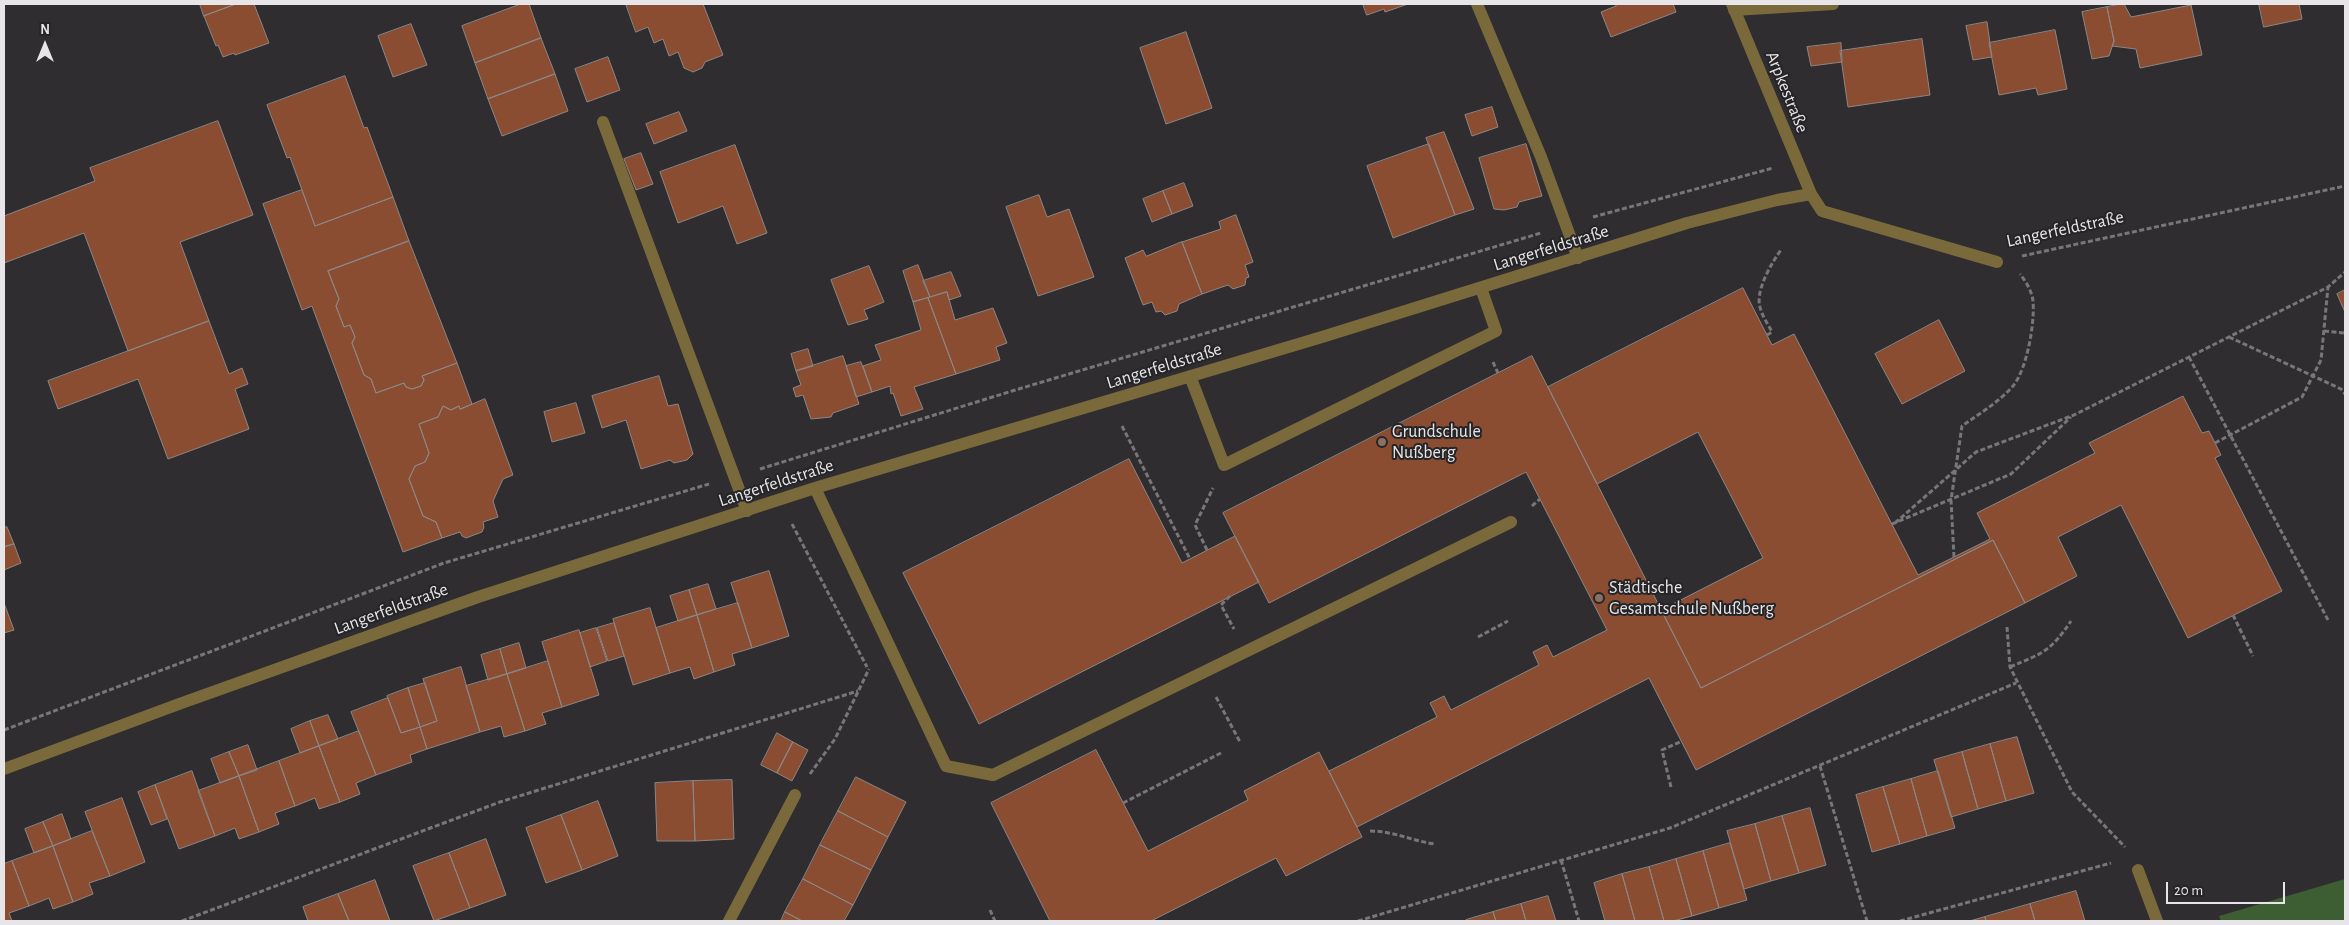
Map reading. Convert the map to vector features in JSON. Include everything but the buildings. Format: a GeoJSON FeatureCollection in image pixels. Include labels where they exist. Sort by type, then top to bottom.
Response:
{"type":"FeatureCollection","features":[{"type":"Feature","properties":{"kind":"street"},"geometry":{"type":"LineString","coordinates":[[1476,4],[1541,157],[1578,258]]}},
{"type":"Feature","properties":{"kind":"street"},"geometry":{"type":"LineString","coordinates":[[1733,7],[1833,4]]}},
{"type":"Feature","properties":{"kind":"street","name":"Arpkestraße"},"geometry":{"type":"LineString","coordinates":[[1733,7],[1811,194]]}},
{"type":"Feature","properties":{"kind":"street"},"geometry":{"type":"LineString","coordinates":[[604,122],[747,511]]}},
{"type":"Feature","properties":{"kind":"street","name":"Langerfeldstraße"},"geometry":{"type":"LineString","coordinates":[[4,769],[188,700],[478,597],[780,501],[815,488],[1481,288],[1687,223],[1777,200],[1811,194],[1822,211],[1997,262]]}},
{"type":"Feature","properties":{"kind":"street"},"geometry":{"type":"LineString","coordinates":[[1190,376],[1224,465],[1496,331],[1481,288]]}},
{"type":"Feature","properties":{"kind":"street"},"geometry":{"type":"LineString","coordinates":[[815,488],[946,766],[994,775],[1511,522]]}},
{"type":"Feature","properties":{"kind":"street"},"geometry":{"type":"LineString","coordinates":[[729,921],[795,795]]}},
{"type":"Feature","properties":{"kind":"street"},"geometry":{"type":"LineString","coordinates":[[2138,870],[2157,921]]}},
{"type":"Feature","properties":{"kind":"path"},"geometry":{"type":"LineString","coordinates":[[4,730],[444,563],[803,457],[1012,391],[1566,225],[1774,168]]}},
{"type":"Feature","properties":{"kind":"path","name":"Langerfeldstraße"},"geometry":{"type":"LineString","coordinates":[[1997,262],[2345,186]]}},
{"type":"Feature","properties":{"kind":"path"},"geometry":{"type":"LineString","coordinates":[[1767,335],[1772,332],[1759,306],[1761,291],[1771,264],[1781,250]]}},
{"type":"Feature","properties":{"kind":"path"},"geometry":{"type":"LineString","coordinates":[[1954,557],[1951,500],[1962,426],[2013,385],[2023,366],[2032,322],[2033,300],[2027,284],[2019,273],[1997,262]]}},
{"type":"Feature","properties":{"kind":"path"},"geometry":{"type":"LineString","coordinates":[[2074,415],[2011,474],[1893,524],[1976,452],[2074,415],[2328,287],[2345,272]]}},
{"type":"Feature","properties":{"kind":"path"},"geometry":{"type":"LineString","coordinates":[[2215,443],[2302,397],[2321,360],[2328,287]]}},
{"type":"Feature","properties":{"kind":"path"},"geometry":{"type":"LineString","coordinates":[[2324,331],[2345,333]]}},
{"type":"Feature","properties":{"kind":"path"},"geometry":{"type":"LineString","coordinates":[[2229,337],[2341,389],[2345,394]]}},
{"type":"Feature","properties":{"kind":"path"},"geometry":{"type":"LineString","coordinates":[[2189,357],[2328,620]]}},
{"type":"Feature","properties":{"kind":"path"},"geometry":{"type":"LineString","coordinates":[[1119,420],[1190,559]]}},
{"type":"Feature","properties":{"kind":"path"},"geometry":{"type":"LineString","coordinates":[[1207,550],[1195,525],[1224,465]]}},
{"type":"Feature","properties":{"kind":"path"},"geometry":{"type":"LineString","coordinates":[[780,501],[861,659],[868,669]]}},
{"type":"Feature","properties":{"kind":"path"},"geometry":{"type":"LineString","coordinates":[[1226,615],[1221,605],[1230,596]]}},
{"type":"Feature","properties":{"kind":"path"},"geometry":{"type":"LineString","coordinates":[[2233,615],[2252,656]]}},
{"type":"Feature","properties":{"kind":"path"},"geometry":{"type":"LineString","coordinates":[[1478,637],[1508,621]]}},
{"type":"Feature","properties":{"kind":"path"},"geometry":{"type":"LineString","coordinates":[[2010,667],[2046,652],[2056,643],[2071,621]]}},
{"type":"Feature","properties":{"kind":"path"},"geometry":{"type":"LineString","coordinates":[[2007,626],[2010,667],[2016,683],[2072,792],[2128,850],[2138,870]]}},
{"type":"Feature","properties":{"kind":"path"},"geometry":{"type":"LineString","coordinates":[[795,795],[835,738],[868,669],[895,660]]}},
{"type":"Feature","properties":{"kind":"path"},"geometry":{"type":"LineString","coordinates":[[1358,921],[1670,828],[2016,683]]}},
{"type":"Feature","properties":{"kind":"path"},"geometry":{"type":"LineString","coordinates":[[182,921],[500,802],[858,691]]}},
{"type":"Feature","properties":{"kind":"path"},"geometry":{"type":"LineString","coordinates":[[1218,700],[1240,742]]}},
{"type":"Feature","properties":{"kind":"path"},"geometry":{"type":"LineString","coordinates":[[1671,787],[1662,750],[1682,741]]}},
{"type":"Feature","properties":{"kind":"path"},"geometry":{"type":"LineString","coordinates":[[1123,803],[1221,753]]}},
{"type":"Feature","properties":{"kind":"path"},"geometry":{"type":"LineString","coordinates":[[1820,766],[1867,921]]}},
{"type":"Feature","properties":{"kind":"path"},"geometry":{"type":"LineString","coordinates":[[1370,831],[1386,831],[1418,842],[1435,844]]}},
{"type":"Feature","properties":{"kind":"path"},"geometry":{"type":"LineString","coordinates":[[1900,921],[2132,858]]}},
{"type":"Feature","properties":{"kind":"path"},"geometry":{"type":"LineString","coordinates":[[1561,860],[1580,921]]}},
{"type":"Feature","properties":{"kind":"path"},"geometry":{"type":"LineString","coordinates":[[990,910],[995,921]]}},
{"type":"Feature","properties":{"kind":"green space"},"geometry":{"type":"Polygon","coordinates":[[[2345,879],[2345,921],[2221,921],[2219,916],[2345,879]]]}},
{"type":"Feature","properties":{"kind":"place","name":"Grundschule Nußberg"},"geometry":{"type":"Point","coordinates":[1382,442]}},
{"type":"Feature","properties":{"kind":"place","name":"Städtische Gesamtschule Nußberg"},"geometry":{"type":"Point","coordinates":[1599,598]}}]}
